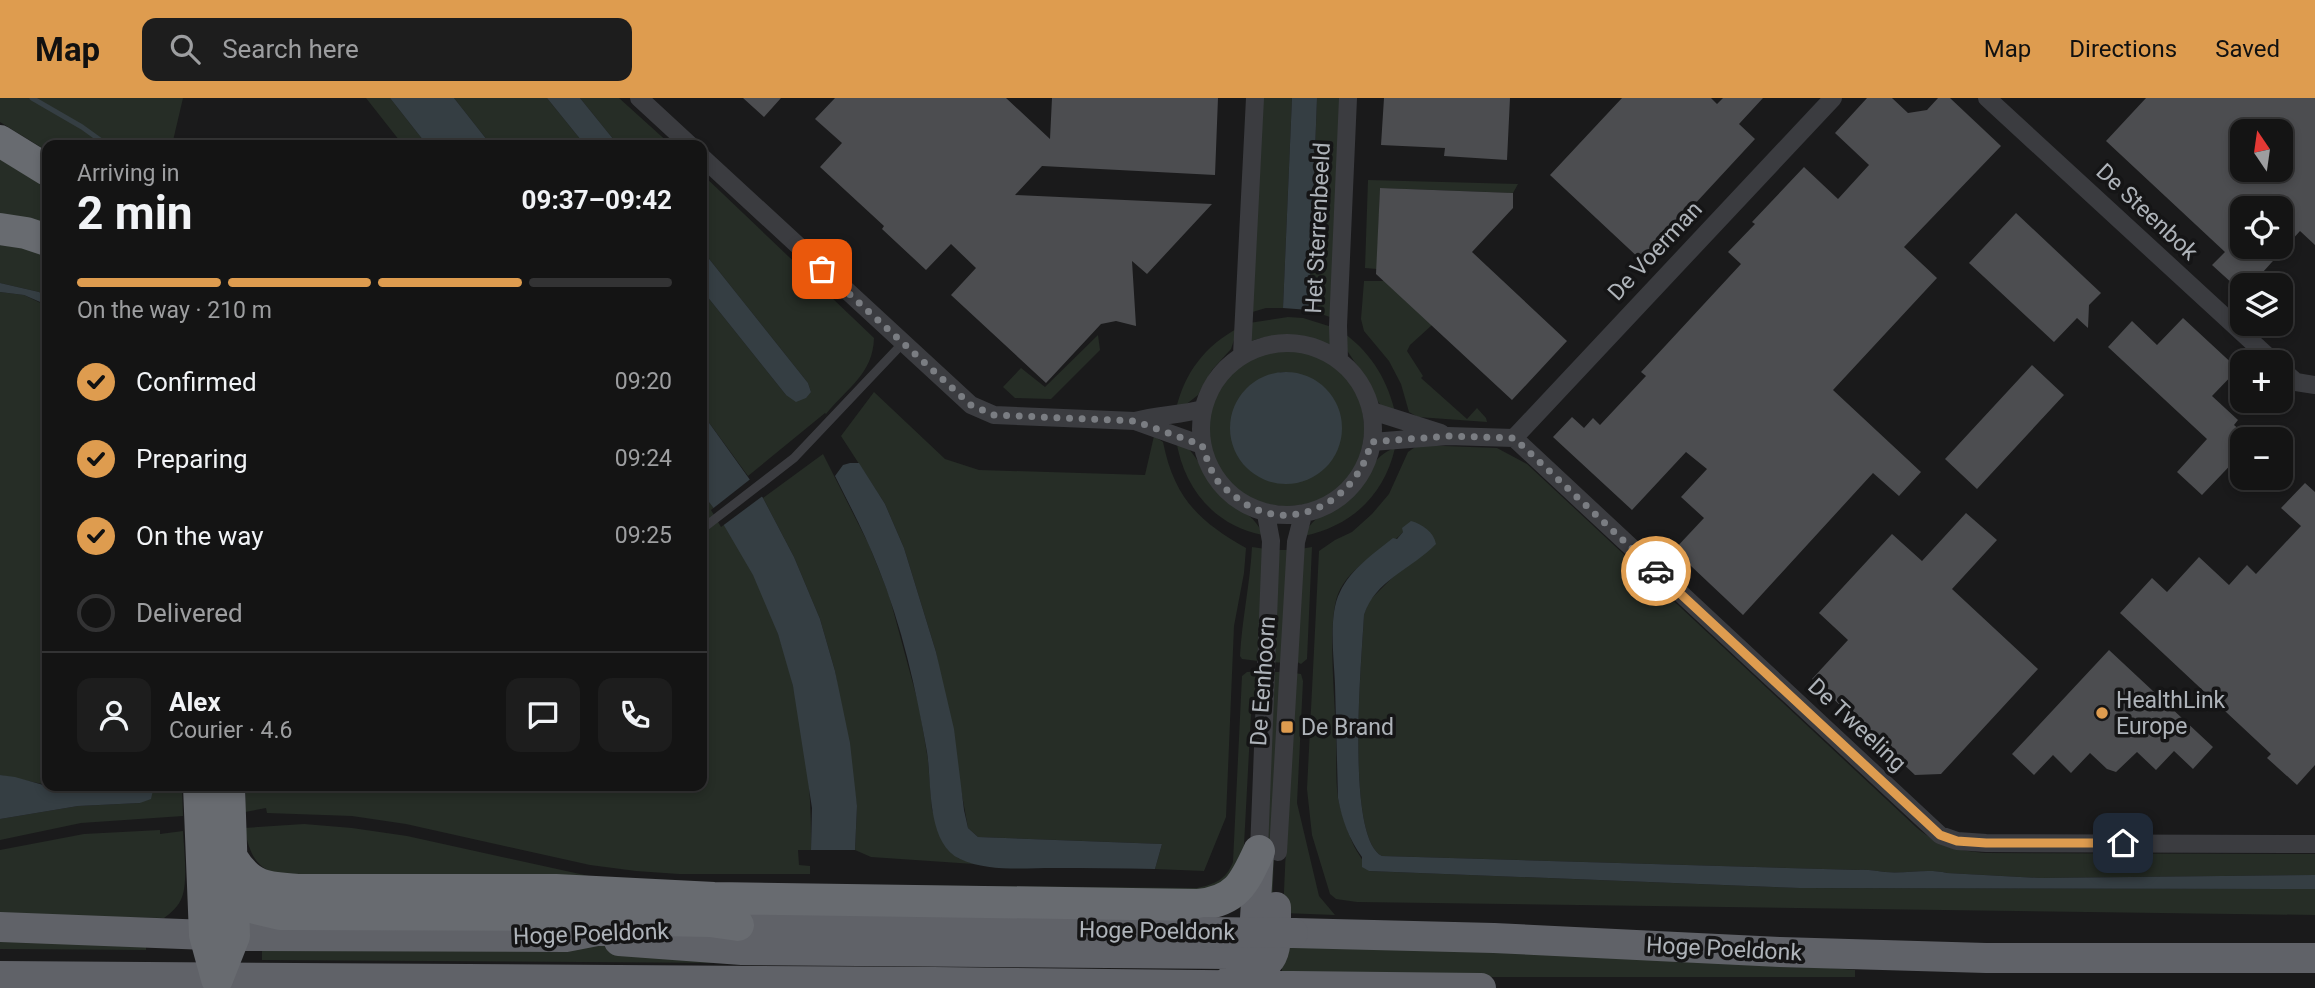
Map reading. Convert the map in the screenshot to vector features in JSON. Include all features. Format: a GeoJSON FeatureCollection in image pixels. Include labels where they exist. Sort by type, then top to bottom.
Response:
{"type":"FeatureCollection","features":[{"type":"Feature","properties":{"kind":"highway"},"geometry":{"type":"LineString","coordinates":[[0,141],[42,167]]}},
{"type":"Feature","properties":{"kind":"highway"},"geometry":{"type":"LineString","coordinates":[[0,229],[42,239]]}},
{"type":"Feature","properties":{"kind":"highway"},"geometry":{"type":"LineString","coordinates":[[201,791],[219,936]]}},
{"type":"Feature","properties":{"kind":"highway"},"geometry":{"type":"LineString","coordinates":[[217,979],[219,936],[232,873],[229,791]]}},
{"type":"Feature","properties":{"kind":"highway"},"geometry":{"type":"LineString","coordinates":[[232,873],[257,884],[298,890],[556,890],[727,898],[1198,905],[1216,902],[1233,894],[1268,852]]}},
{"type":"Feature","properties":{"kind":"highway"},"geometry":{"type":"LineString","coordinates":[[566,937],[742,950],[1230,954],[1242,951],[1250,944],[1254,935],[1268,852]]}},
{"type":"Feature","properties":{"kind":"highway"},"geometry":{"type":"LineString","coordinates":[[1215,985],[1257,970],[1272,958],[1276,939],[1268,852]]}},
{"type":"Feature","properties":{"kind":"highway"},"geometry":{"type":"LineString","coordinates":[[232,873],[255,908],[280,914],[601,915],[738,925]]}},
{"type":"Feature","properties":{"kind":"highway","name":"Hoge Poeldonk"},"geometry":{"type":"LineString","coordinates":[[0,927],[219,936],[566,937],[597,931],[712,931],[738,925],[1494,938],[1780,952],[1986,958],[2315,958]]}},
{"type":"Feature","properties":{"kind":"highway","name":"Hoge Poeldonk"},"geometry":{"type":"LineString","coordinates":[[0,976],[1481,988]]}},
{"type":"Feature","properties":{"kind":"street"},"geometry":{"type":"LineString","coordinates":[[639,98],[685,140]]}},
{"type":"Feature","properties":{"kind":"street"},"geometry":{"type":"LineString","coordinates":[[1242,355],[1255,98]]}},
{"type":"Feature","properties":{"kind":"street","name":"Het Sterrenbeeld"},"geometry":{"type":"LineString","coordinates":[[1339,360],[1338,326],[1348,98]]}},
{"type":"Feature","properties":{"kind":"street","name":"De Voerman"},"geometry":{"type":"LineString","coordinates":[[1514,438],[1833,98]]}},
{"type":"Feature","properties":{"kind":"street","name":"De Steenbok"},"geometry":{"type":"LineString","coordinates":[[1987,98],[2261,350]]}},
{"type":"Feature","properties":{"kind":"street"},"geometry":{"type":"LineString","coordinates":[[707,161],[971,405],[994,415],[1135,421],[1203,409]]}},
{"type":"Feature","properties":{"kind":"street"},"geometry":{"type":"LineString","coordinates":[[1299,344],[1314,347],[1339,360],[1356,376],[1372,411],[1368,455],[1354,480],[1333,500],[1303,515],[1266,514],[1245,504],[1217,480],[1202,445],[1200,428],[1204,402],[1219,376],[1242,355],[1262,347],[1299,344]]}},
{"type":"Feature","properties":{"kind":"street"},"geometry":{"type":"LineString","coordinates":[[2293,379],[2315,385]]}},
{"type":"Feature","properties":{"kind":"street"},"geometry":{"type":"LineString","coordinates":[[1372,411],[1448,436]]}},
{"type":"Feature","properties":{"kind":"street"},"geometry":{"type":"LineString","coordinates":[[1135,421],[1202,445]]}},
{"type":"Feature","properties":{"kind":"street"},"geometry":{"type":"LineString","coordinates":[[1371,442],[1448,436],[1514,438]]}},
{"type":"Feature","properties":{"kind":"street","name":"De Tweeling"},"geometry":{"type":"LineString","coordinates":[[1514,438],[1940,835],[1957,841],[1986,843],[2315,844]]}},
{"type":"Feature","properties":{"kind":"street","name":"De Eenhoorn"},"geometry":{"type":"LineString","coordinates":[[1266,514],[1271,541],[1268,852]]}},
{"type":"Feature","properties":{"kind":"street","name":"De Eenhoorn"},"geometry":{"type":"LineString","coordinates":[[1268,852],[1296,541],[1303,515]]}},
{"type":"Feature","properties":{"kind":"lane"},"geometry":{"type":"LineString","coordinates":[[707,524],[794,458],[902,344]]}},
{"type":"Feature","properties":{"kind":"shaded area"},"geometry":{"type":"Polygon","coordinates":[[[0,98],[183,98],[173,140],[42,140],[42,148],[0,122],[0,98]]]}},
{"type":"Feature","properties":{"kind":"shaded area"},"geometry":{"type":"Polygon","coordinates":[[[366,98],[390,98],[423,140],[399,140],[366,98]]]}},
{"type":"Feature","properties":{"kind":"shaded area"},"geometry":{"type":"Polygon","coordinates":[[[390,98],[454,98],[487,140],[423,140],[390,98]]]}},
{"type":"Feature","properties":{"kind":"shaded area"},"geometry":{"type":"Polygon","coordinates":[[[454,98],[547,98],[581,140],[487,140],[454,98]]]}},
{"type":"Feature","properties":{"kind":"shaded area"},"geometry":{"type":"Polygon","coordinates":[[[547,98],[580,98],[614,140],[581,140],[547,98]]]}},
{"type":"Feature","properties":{"kind":"shaded area"},"geometry":{"type":"Polygon","coordinates":[[[580,98],[619,98],[665,140],[614,140],[580,98]]]}},
{"type":"Feature","properties":{"kind":"shaded area"},"geometry":{"type":"Polygon","coordinates":[[[1263,98],[1292,98],[1283,308],[1266,308],[1249,313],[1263,98]]]}},
{"type":"Feature","properties":{"kind":"shaded area"},"geometry":{"type":"Polygon","coordinates":[[[1292,98],[1317,98],[1309,310],[1283,308],[1292,98]]]}},
{"type":"Feature","properties":{"kind":"shaded area"},"geometry":{"type":"Polygon","coordinates":[[[1317,98],[1343,98],[1333,318],[1309,310],[1317,98]]]}},
{"type":"Feature","properties":{"kind":"shaded area"},"geometry":{"type":"Polygon","coordinates":[[[0,150],[42,179],[42,233],[0,223],[0,150]]]}},
{"type":"Feature","properties":{"kind":"shaded area"},"geometry":{"type":"Polygon","coordinates":[[[707,179],[874,338],[869,361],[850,388],[826,414],[748,476],[707,420],[707,296],[786,395],[811,392],[808,383],[707,256],[707,179]]]}},
{"type":"Feature","properties":{"kind":"shaded area"},"geometry":{"type":"Polygon","coordinates":[[[1368,180],[1518,184],[1513,193],[1380,188],[1377,269],[1365,268],[1368,180]]]}},
{"type":"Feature","properties":{"kind":"shaded area"},"geometry":{"type":"Polygon","coordinates":[[[0,245],[42,254],[42,294],[0,283],[0,245]]]}},
{"type":"Feature","properties":{"kind":"shaded area"},"geometry":{"type":"Polygon","coordinates":[[[707,256],[808,383],[811,392],[806,398],[796,402],[786,395],[707,296],[707,256]]]}},
{"type":"Feature","properties":{"kind":"shaded area"},"geometry":{"type":"Polygon","coordinates":[[[1364,281],[1384,281],[1432,325],[1407,351],[1423,376],[1421,378],[1467,419],[1477,408],[1487,422],[1418,417],[1409,412],[1401,384],[1389,361],[1364,331],[1361,319],[1364,281]]]}},
{"type":"Feature","properties":{"kind":"shaded area"},"geometry":{"type":"Polygon","coordinates":[[[0,283],[39,292],[42,294],[42,303],[24,295],[0,292],[0,283]]]}},
{"type":"Feature","properties":{"kind":"shaded area"},"geometry":{"type":"Polygon","coordinates":[[[0,292],[24,295],[42,304],[42,784],[0,775],[0,292]]]}},
{"type":"Feature","properties":{"kind":"shaded area"},"geometry":{"type":"Polygon","coordinates":[[[1288,317],[1303,318],[1332,327],[1331,346],[1310,338],[1290,335],[1269,336],[1248,342],[1249,323],[1288,317]]]}},
{"type":"Feature","properties":{"kind":"shaded area"},"geometry":{"type":"Polygon","coordinates":[[[1238,328],[1231,349],[1212,370],[1198,395],[1176,409],[1185,383],[1198,361],[1216,343],[1238,328]]]}},
{"type":"Feature","properties":{"kind":"shaded area"},"geometry":{"type":"Polygon","coordinates":[[[1344,333],[1363,350],[1378,370],[1389,391],[1396,416],[1383,408],[1376,399],[1346,349],[1344,333]]]}},
{"type":"Feature","properties":{"kind":"shaded area"},"geometry":{"type":"Polygon","coordinates":[[[1098,335],[1100,350],[1051,399],[1015,398],[1003,387],[1021,368],[1045,387],[1098,335]]]}},
{"type":"Feature","properties":{"kind":"shaded area"},"geometry":{"type":"Polygon","coordinates":[[[1292,349],[1326,361],[1348,381],[1361,406],[1364,434],[1358,461],[1342,484],[1318,500],[1286,506],[1253,499],[1228,481],[1213,457],[1208,428],[1213,400],[1229,375],[1255,357],[1292,349]],[[1279,372],[1341,423],[1334,401],[1321,385],[1302,375],[1279,372]]]}},
{"type":"Feature","properties":{"kind":"shaded area"},"geometry":{"type":"Polygon","coordinates":[[[1286,372],[1307,377],[1325,389],[1337,407],[1342,428],[1337,449],[1325,467],[1307,479],[1286,484],[1265,479],[1247,467],[1235,449],[1230,428],[1235,407],[1247,389],[1265,377],[1286,372]]]}},
{"type":"Feature","properties":{"kind":"shaded area"},"geometry":{"type":"Polygon","coordinates":[[[874,392],[945,459],[979,470],[1145,475],[1154,436],[1163,442],[1174,478],[1191,506],[1214,528],[1246,548],[1234,626],[1226,817],[1204,871],[1155,869],[1162,844],[978,837],[968,828],[936,652],[904,548],[885,504],[841,436],[874,392]]]}},
{"type":"Feature","properties":{"kind":"shaded area"},"geometry":{"type":"Polygon","coordinates":[[[707,420],[763,498],[794,557],[820,619],[835,671],[850,743],[857,806],[855,850],[811,850],[812,808],[793,686],[778,634],[753,575],[707,500],[707,420]]]}},
{"type":"Feature","properties":{"kind":"shaded area"},"geometry":{"type":"Polygon","coordinates":[[[1176,439],[1190,450],[1220,493],[1250,516],[1263,535],[1230,523],[1204,502],[1186,473],[1176,439]]]}},
{"type":"Feature","properties":{"kind":"shaded area"},"geometry":{"type":"Polygon","coordinates":[[[1418,445],[1497,448],[1527,464],[1917,828],[1934,840],[1957,849],[1985,853],[2315,854],[2315,875],[2041,878],[1932,871],[1382,856],[1371,842],[1363,817],[1360,783],[1358,744],[1364,615],[1368,602],[1397,573],[1403,532],[1359,567],[1344,583],[1338,594],[1333,623],[1332,662],[1338,798],[1353,844],[1369,871],[1800,888],[2315,889],[2315,915],[1357,902],[1336,899],[1330,894],[1312,835],[1307,789],[1319,551],[1352,532],[1372,514],[1389,494],[1408,452],[1418,445]]]}},
{"type":"Feature","properties":{"kind":"shaded area"},"geometry":{"type":"Polygon","coordinates":[[[1395,448],[1383,481],[1363,506],[1336,525],[1304,536],[1312,523],[1355,490],[1380,456],[1395,448]]]}},
{"type":"Feature","properties":{"kind":"shaded area"},"geometry":{"type":"Polygon","coordinates":[[[823,454],[869,545],[889,595],[919,706],[928,760],[932,810],[958,858],[974,864],[871,857],[855,850],[857,806],[835,671],[820,619],[794,557],[763,498],[823,454]]]}},
{"type":"Feature","properties":{"kind":"shaded area"},"geometry":{"type":"Polygon","coordinates":[[[859,463],[885,504],[904,548],[936,652],[954,729],[968,828],[978,837],[1162,844],[1155,869],[994,868],[960,859],[949,851],[936,826],[923,728],[894,612],[868,544],[835,476],[843,465],[859,463]]]}},
{"type":"Feature","properties":{"kind":"shaded area"},"geometry":{"type":"Polygon","coordinates":[[[707,500],[753,573],[772,616],[787,662],[806,756],[810,803],[811,850],[798,850],[799,865],[810,866],[810,874],[679,874],[636,871],[590,865],[406,824],[352,816],[267,813],[266,808],[245,812],[246,791],[707,791],[707,500]]]}},
{"type":"Feature","properties":{"kind":"shaded area"},"geometry":{"type":"Polygon","coordinates":[[[1411,521],[1427,529],[1436,544],[1385,584],[1369,603],[1364,615],[1358,744],[1360,783],[1363,817],[1371,842],[1382,856],[1932,871],[2041,878],[2315,875],[2315,889],[1800,888],[1369,871],[1362,867],[1362,857],[1347,829],[1338,798],[1334,612],[1340,592],[1350,576],[1393,538],[1397,539],[1403,532],[1402,528],[1411,521]]]}},
{"type":"Feature","properties":{"kind":"shaded area"},"geometry":{"type":"Polygon","coordinates":[[[1252,547],[1266,549],[1258,661],[1242,659],[1240,656],[1252,547]]]}},
{"type":"Feature","properties":{"kind":"shaded area"},"geometry":{"type":"Polygon","coordinates":[[[1312,547],[1307,659],[1301,664],[1297,662],[1300,549],[1312,547]]]}},
{"type":"Feature","properties":{"kind":"shaded area"},"geometry":{"type":"Polygon","coordinates":[[[1277,550],[1291,550],[1285,663],[1272,662],[1277,550]]]}},
{"type":"Feature","properties":{"kind":"shaded area"},"geometry":{"type":"Polygon","coordinates":[[[1262,671],[1259,693],[1251,714],[1243,864],[1234,880],[1223,889],[1191,897],[697,893],[513,878],[290,876],[270,871],[257,862],[249,848],[244,828],[304,824],[352,828],[407,836],[618,881],[1197,888],[1219,880],[1233,862],[1242,676],[1247,672],[1262,671]]]}},
{"type":"Feature","properties":{"kind":"shaded area"},"geometry":{"type":"Polygon","coordinates":[[[1272,672],[1284,672],[1278,741],[1272,913],[1261,913],[1272,672]]]}},
{"type":"Feature","properties":{"kind":"shaded area"},"geometry":{"type":"Polygon","coordinates":[[[1294,673],[1301,674],[1303,681],[1297,803],[1319,896],[1335,915],[1283,913],[1294,673]]]}},
{"type":"Feature","properties":{"kind":"shaded area"},"geometry":{"type":"Polygon","coordinates":[[[0,775],[42,785],[42,791],[153,791],[151,799],[140,803],[78,806],[0,819],[0,775]]]}},
{"type":"Feature","properties":{"kind":"shaded area"},"geometry":{"type":"Polygon","coordinates":[[[153,791],[182,791],[183,816],[81,823],[0,840],[0,819],[78,806],[140,803],[153,791]]]}},
{"type":"Feature","properties":{"kind":"shaded area"},"geometry":{"type":"Polygon","coordinates":[[[160,830],[160,834],[183,831],[185,865],[182,897],[172,912],[164,918],[0,915],[0,850],[84,834],[160,830]]]}},
{"type":"Feature","properties":{"kind":"shaded area"},"geometry":{"type":"Polygon","coordinates":[[[0,935],[146,942],[146,950],[0,949],[0,935]]]}},
{"type":"Feature","properties":{"kind":"shaded area"},"geometry":{"type":"Polygon","coordinates":[[[262,945],[601,945],[1212,966],[262,960],[262,945]]]}},
{"type":"Feature","properties":{"kind":"shaded area"},"geometry":{"type":"Polygon","coordinates":[[[1282,945],[1640,955],[1855,970],[1855,977],[1282,974],[1282,945]]]}},
{"type":"Feature","properties":{"kind":"pier"},"geometry":{"type":"Polygon","coordinates":[[[753,477],[764,495],[721,527],[711,510],[753,477]]]}},
{"type":"Feature","properties":{"kind":"building"},"geometry":{"type":"Polygon","coordinates":[[[743,98],[781,98],[764,117],[743,98]]]}},
{"type":"Feature","properties":{"kind":"building"},"geometry":{"type":"Polygon","coordinates":[[[835,98],[1006,98],[1050,139],[1052,98],[1218,98],[1215,175],[1042,166],[1015,195],[1212,204],[1147,274],[1132,261],[1136,326],[1116,321],[1101,324],[1046,383],[951,295],[976,268],[951,244],[926,270],[882,229],[884,226],[820,167],[842,143],[815,119],[835,98]]]}},
{"type":"Feature","properties":{"kind":"building"},"geometry":{"type":"Polygon","coordinates":[[[1384,98],[1510,98],[1507,160],[1444,156],[1445,148],[1381,145],[1384,98]]]}},
{"type":"Feature","properties":{"kind":"building"},"geometry":{"type":"Polygon","coordinates":[[[1622,98],[1711,98],[1717,104],[1723,98],[1763,98],[1739,124],[1755,139],[1642,261],[1550,175],[1622,98]]]}},
{"type":"Feature","properties":{"kind":"building"},"geometry":{"type":"Polygon","coordinates":[[[1867,98],[1892,98],[1908,113],[1927,110],[1938,98],[1950,98],[2001,146],[1904,247],[1937,278],[1833,390],[1921,472],[1899,496],[1873,473],[1743,615],[1674,550],[1704,518],[1681,497],[1707,469],[1686,452],[1632,510],[1553,437],[1572,417],[1584,428],[1593,418],[1600,425],[1646,376],[1641,372],[1741,264],[1728,252],[1755,224],[1752,222],[1804,167],[1838,199],[1869,165],[1835,133],[1867,98]]]}},
{"type":"Feature","properties":{"kind":"building"},"geometry":{"type":"Polygon","coordinates":[[[2146,98],[2315,98],[2315,245],[2300,231],[2293,239],[2293,196],[2230,196],[2230,259],[2275,259],[2264,273],[2230,273],[2230,281],[2212,265],[2225,252],[2106,141],[2146,98]]]}},
{"type":"Feature","properties":{"kind":"building"},"geometry":{"type":"Polygon","coordinates":[[[1380,188],[1513,193],[1513,208],[1472,252],[1567,341],[1512,400],[1376,274],[1380,188]]]}},
{"type":"Feature","properties":{"kind":"building"},"geometry":{"type":"Polygon","coordinates":[[[2016,213],[2101,293],[2089,305],[2088,328],[2077,318],[2054,342],[1969,263],[2016,213]]]}},
{"type":"Feature","properties":{"kind":"building"},"geometry":{"type":"Polygon","coordinates":[[[2183,318],[2230,362],[2230,377],[2212,396],[2238,420],[2234,425],[2236,427],[2230,427],[2230,466],[2202,495],[2177,472],[2207,439],[2108,347],[2132,321],[2157,345],[2183,318]]]}},
{"type":"Feature","properties":{"kind":"building"},"geometry":{"type":"Polygon","coordinates":[[[2032,365],[2064,395],[1977,489],[1945,459],[2032,365]]]}},
{"type":"Feature","properties":{"kind":"building"},"geometry":{"type":"Polygon","coordinates":[[[2305,483],[2315,492],[2315,765],[2297,785],[2267,758],[2271,754],[2120,613],[2152,578],[2167,592],[2199,557],[2229,585],[2247,565],[2256,574],[2301,526],[2281,508],[2305,483]]]}},
{"type":"Feature","properties":{"kind":"building"},"geometry":{"type":"Polygon","coordinates":[[[1966,513],[1997,540],[1952,589],[2038,669],[1941,774],[1915,775],[1812,679],[1848,640],[1819,613],[1892,534],[1922,561],[1966,513]]]}},
{"type":"Feature","properties":{"kind":"building"},"geometry":{"type":"Polygon","coordinates":[[[2109,650],[2213,747],[2193,769],[2174,751],[2156,770],[2137,752],[2116,772],[2107,769],[2090,753],[2071,773],[2053,755],[2034,775],[2012,754],[2109,650]]]}},
{"type":"Feature","properties":{"kind":"waterway"},"geometry":{"type":"LineString","coordinates":[[32,98],[100,140]]}},
{"type":"Feature","properties":{"kind":"way so far"},"geometry":{"type":"LineString","coordinates":[[822,269],[971,405],[994,415],[1135,421],[1185,438],[1202,445],[1217,480],[1245,504],[1266,514],[1303,515],[1333,500],[1354,480],[1368,455],[1371,442],[1448,436],[1514,438],[1656,571]]}},
{"type":"Feature","properties":{"kind":"place","name":"HealthLink Europe"},"geometry":{"type":"Point","coordinates":[2102,713]}},
{"type":"Feature","properties":{"kind":"place","name":"De Brand"},"geometry":{"type":"Point","coordinates":[1287,727]}},
{"type":"Feature","properties":{"kind":"route"},"geometry":{"type":"LineString","coordinates":[[1656,571],[1940,835],[1957,841],[1986,843],[2123,843]]}}]}
